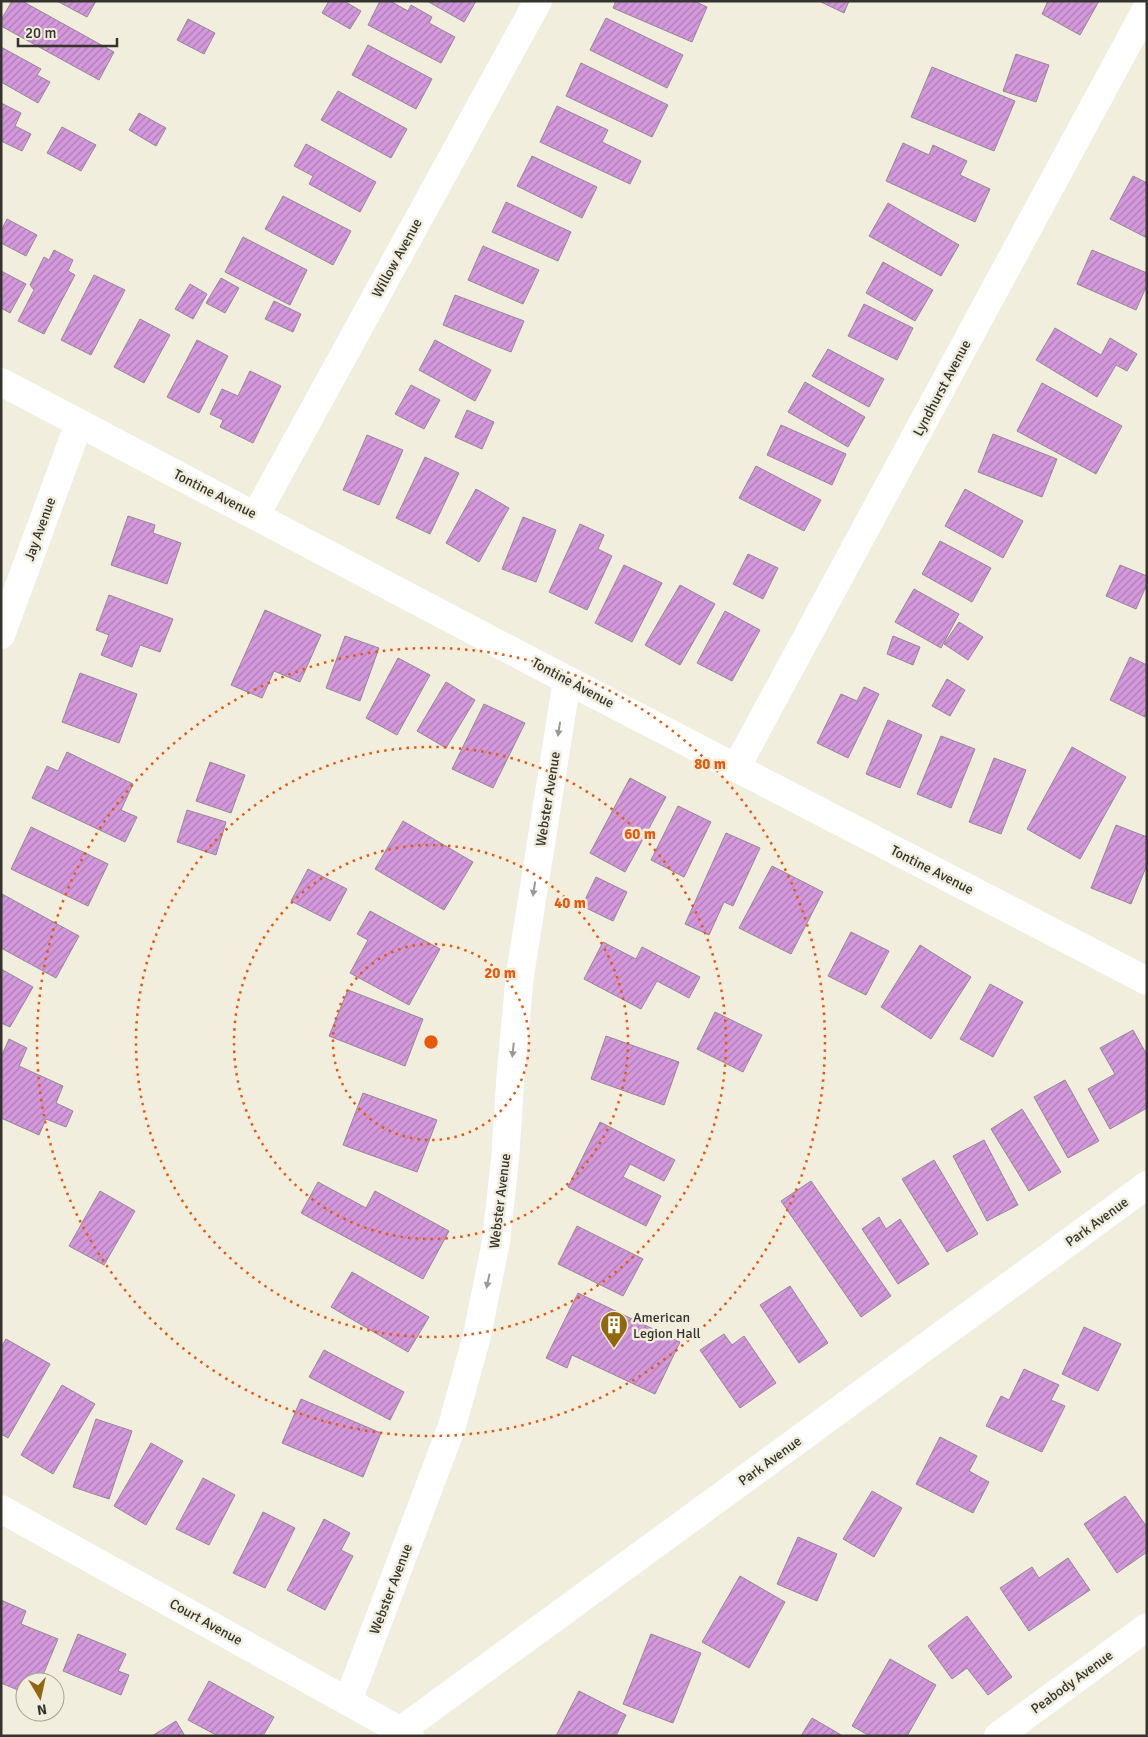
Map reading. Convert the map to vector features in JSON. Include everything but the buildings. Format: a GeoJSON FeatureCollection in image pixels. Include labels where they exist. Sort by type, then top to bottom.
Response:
{"type":"FeatureCollection","features":[{"type":"Feature","properties":{"kind":"street","name":"Willow Avenue"},"geometry":{"type":"LineString","coordinates":[[256,515],[538,1]]}},
{"type":"Feature","properties":{"kind":"street","name":"Lyndhurst Avenue"},"geometry":{"type":"LineString","coordinates":[[736,768],[1147,8]]}},
{"type":"Feature","properties":{"kind":"street","name":"Tontine Avenue"},"geometry":{"type":"LineString","coordinates":[[1,382],[567,680],[1147,981]]}},
{"type":"Feature","properties":{"kind":"street","name":"Jay Avenue"},"geometry":{"type":"LineString","coordinates":[[1,635],[79,423]]}},
{"type":"Feature","properties":{"kind":"street","name":"Webster Avenue"},"geometry":{"type":"LineString","coordinates":[[348,1701],[451,1429],[476,1340],[496,1242],[505,1159],[510,1070],[520,975],[567,680]]}},
{"type":"Feature","properties":{"kind":"street","name":"Park Avenue"},"geometry":{"type":"LineString","coordinates":[[401,1734],[1147,1185]]}},
{"type":"Feature","properties":{"kind":"street","name":"Court Avenue"},"geometry":{"type":"LineString","coordinates":[[1,1509],[348,1701],[401,1734]]}},
{"type":"Feature","properties":{"kind":"street","name":"Peabody Avenue"},"geometry":{"type":"LineString","coordinates":[[998,1736],[1147,1627]]}},
{"type":"Feature","properties":{"kind":"place","name":"American Legion Hall"},"geometry":{"type":"Point","coordinates":[614,1349]}}]}
